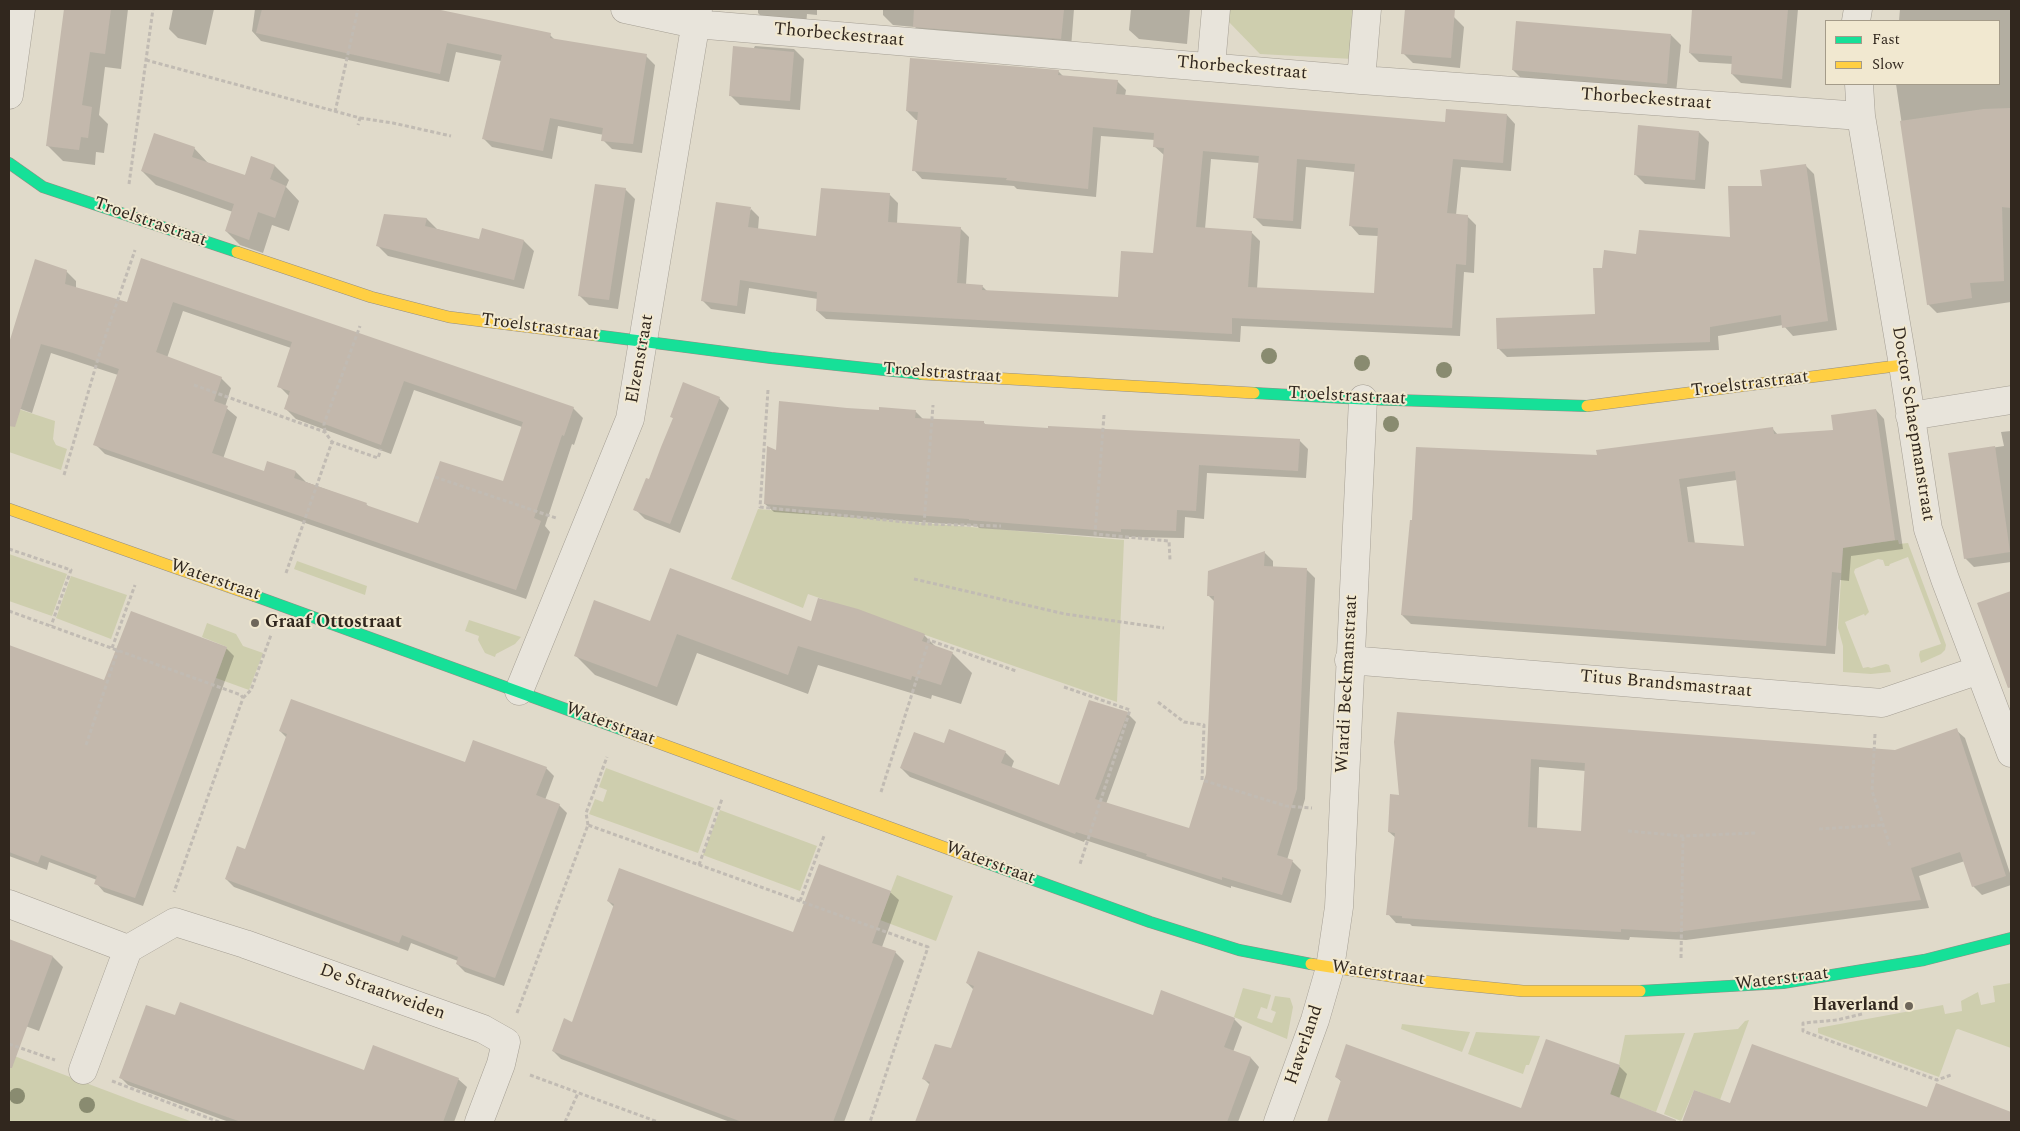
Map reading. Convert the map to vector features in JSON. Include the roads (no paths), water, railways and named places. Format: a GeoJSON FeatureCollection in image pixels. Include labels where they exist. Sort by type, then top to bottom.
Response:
{"type":"FeatureCollection","features":[{"type":"Feature","properties":{"kind":"street"},"geometry":{"type":"LineString","coordinates":[[9,95],[21,9]]}},
{"type":"Feature","properties":{"kind":"street","name":"Thorbeckestraat"},"geometry":{"type":"LineString","coordinates":[[625,9],[1361,80],[1861,116]]}},
{"type":"Feature","properties":{"kind":"street"},"geometry":{"type":"LineString","coordinates":[[1210,66],[1216,9]]}},
{"type":"Feature","properties":{"kind":"street"},"geometry":{"type":"LineString","coordinates":[[1361,80],[1367,9]]}},
{"type":"Feature","properties":{"kind":"street","name":"Elzenstraat"},"geometry":{"type":"LineString","coordinates":[[519,691],[630,419],[697,16]]}},
{"type":"Feature","properties":{"kind":"street","name":"Doctor Schaepmanstraat"},"geometry":{"type":"LineString","coordinates":[[1859,85],[1861,116],[1903,365],[1928,529],[1978,670],[2011,753]]}},
{"type":"Feature","properties":{"kind":"street","name":"Troelstrastraat"},"geometry":{"type":"LineString","coordinates":[[9,164],[42,187],[371,297],[449,317],[771,358],[935,375],[1363,399],[1583,406],[1903,365]]}},
{"type":"Feature","properties":{"kind":"street","name":"Wiardi Beckmanstraat"},"geometry":{"type":"LineString","coordinates":[[1330,968],[1339,907],[1349,660],[1363,399]]}},
{"type":"Feature","properties":{"kind":"street"},"geometry":{"type":"LineString","coordinates":[[1910,416],[2011,400]]}},
{"type":"Feature","properties":{"kind":"street","name":"Waterstraat"},"geometry":{"type":"LineString","coordinates":[[9,509],[519,691],[1071,894],[1150,922],[1239,950],[1330,968],[1422,981],[1523,991],[1608,992],[1684,990],[1783,983],[1924,960],[2011,938]]}},
{"type":"Feature","properties":{"kind":"street","name":"Titus Brandsmastraat"},"geometry":{"type":"LineString","coordinates":[[1349,660],[1882,703],[1978,670]]}},
{"type":"Feature","properties":{"kind":"street"},"geometry":{"type":"LineString","coordinates":[[9,904],[128,949],[83,1070]]}},
{"type":"Feature","properties":{"kind":"street","name":"De Straatweiden"},"geometry":{"type":"LineString","coordinates":[[128,949],[175,922],[245,944],[483,1029],[503,1053],[479,1122]]}},
{"type":"Feature","properties":{"kind":"street","name":"Haverland"},"geometry":{"type":"LineString","coordinates":[[1278,1122],[1315,1020],[1330,968]]}},
{"type":"Feature","properties":{"kind":"place","name":"Graaf Ottostraat"},"geometry":{"type":"Point","coordinates":[255,623]}},
{"type":"Feature","properties":{"kind":"place","name":"Haverland"},"geometry":{"type":"Point","coordinates":[1909,1006]}}]}
